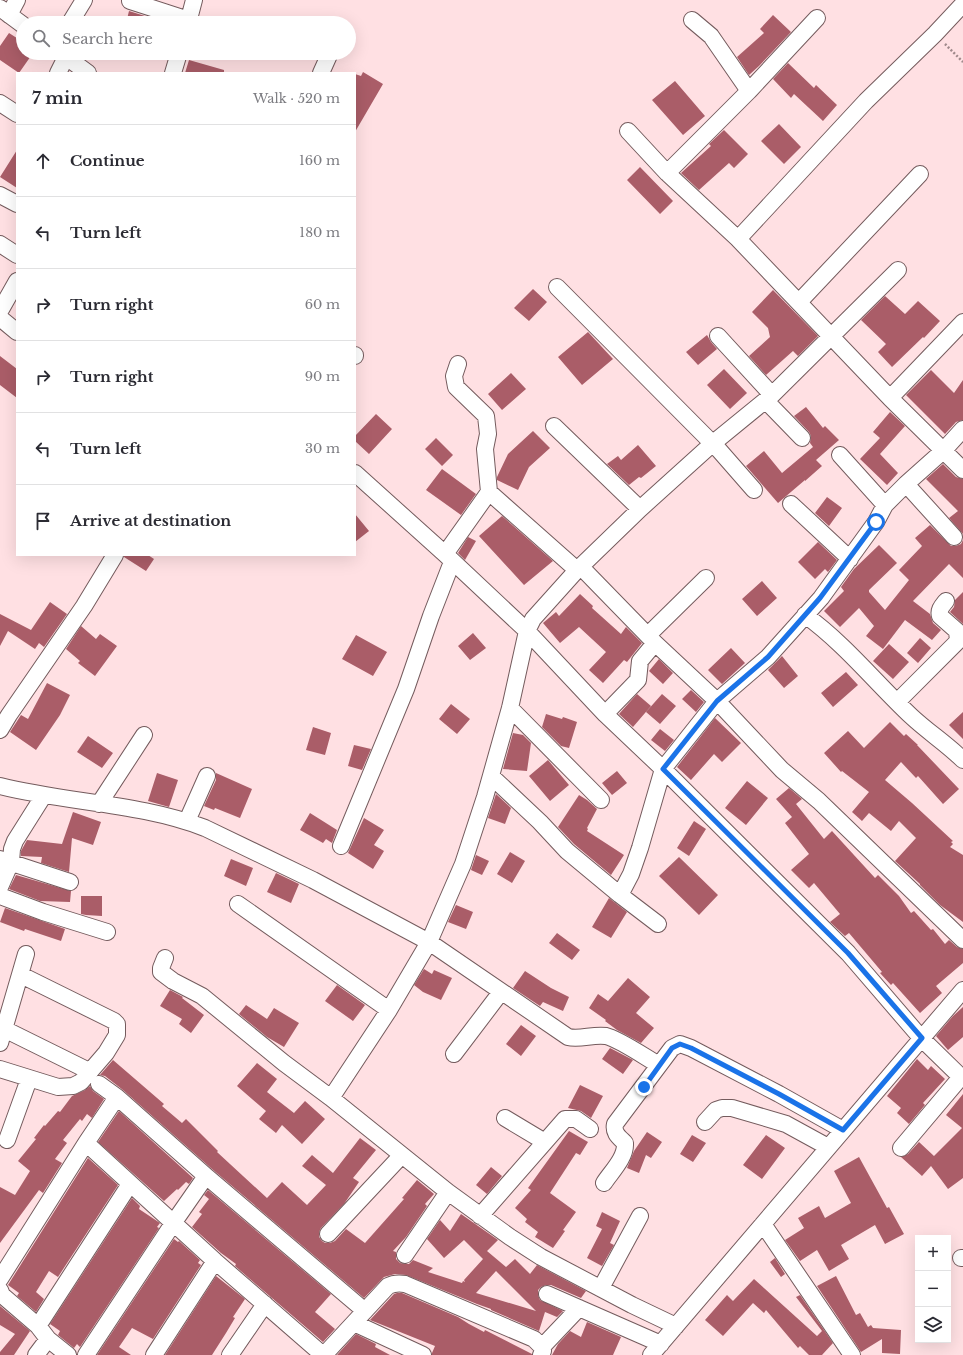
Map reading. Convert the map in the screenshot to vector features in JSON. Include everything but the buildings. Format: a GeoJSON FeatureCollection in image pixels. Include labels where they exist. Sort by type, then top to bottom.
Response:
{"type":"FeatureCollection","features":[{"type":"Feature","properties":{"kind":"street"},"geometry":{"type":"LineString","coordinates":[[16,20],[4,11],[17,0]]}},
{"type":"Feature","properties":{"kind":"street"},"geometry":{"type":"LineString","coordinates":[[74,16],[84,0]]}},
{"type":"Feature","properties":{"kind":"street"},"geometry":{"type":"LineString","coordinates":[[189,16],[194,0]]}},
{"type":"Feature","properties":{"kind":"street"},"geometry":{"type":"LineString","coordinates":[[130,1],[174,16]]}},
{"type":"Feature","properties":{"kind":"street"},"geometry":{"type":"LineString","coordinates":[[738,239],[866,102],[935,34],[963,4]]}},
{"type":"Feature","properties":{"kind":"street"},"geometry":{"type":"LineString","coordinates":[[668,173],[749,91],[817,18]]}},
{"type":"Feature","properties":{"kind":"street"},"geometry":{"type":"LineString","coordinates":[[692,20],[711,36],[749,91]]}},
{"type":"Feature","properties":{"kind":"street"},"geometry":{"type":"LineString","coordinates":[[58,72],[62,60]]}},
{"type":"Feature","properties":{"kind":"street"},"geometry":{"type":"LineString","coordinates":[[70,60],[87,72]]}},
{"type":"Feature","properties":{"kind":"street"},"geometry":{"type":"LineString","coordinates":[[174,72],[177,60]]}},
{"type":"Feature","properties":{"kind":"street"},"geometry":{"type":"LineString","coordinates":[[321,72],[327,60]]}},
{"type":"Feature","properties":{"kind":"street"},"geometry":{"type":"LineString","coordinates":[[0,103],[16,113]]}},
{"type":"Feature","properties":{"kind":"street"},"geometry":{"type":"LineString","coordinates":[[628,131],[668,173],[738,239],[890,398],[963,470]]}},
{"type":"Feature","properties":{"kind":"street"},"geometry":{"type":"LineString","coordinates":[[799,302],[920,174]]}},
{"type":"Feature","properties":{"kind":"street"},"geometry":{"type":"LineString","coordinates":[[0,194],[16,203]]}},
{"type":"Feature","properties":{"kind":"street"},"geometry":{"type":"LineString","coordinates":[[0,244],[16,254]]}},
{"type":"Feature","properties":{"kind":"street"},"geometry":{"type":"LineString","coordinates":[[331,1098],[389,1010],[429,942],[462,864],[491,776],[510,708],[527,632],[539,612],[579,569],[640,508],[712,444],[769,398],[898,270]]}},
{"type":"Feature","properties":{"kind":"street"},"geometry":{"type":"LineString","coordinates":[[0,311],[16,282]]}},
{"type":"Feature","properties":{"kind":"street"},"geometry":{"type":"LineString","coordinates":[[557,287],[712,444],[754,490]]}},
{"type":"Feature","properties":{"kind":"street"},"geometry":{"type":"LineString","coordinates":[[0,318],[10,331]]}},
{"type":"Feature","properties":{"kind":"street"},"geometry":{"type":"LineString","coordinates":[[890,398],[963,322]]}},
{"type":"Feature","properties":{"kind":"street"},"geometry":{"type":"LineString","coordinates":[[718,336],[802,438]]}},
{"type":"Feature","properties":{"kind":"street"},"geometry":{"type":"LineString","coordinates":[[341,846],[406,689],[432,616],[448,558],[489,492],[485,449],[488,434],[486,416],[456,387],[454,376],[458,364]]}},
{"type":"Feature","properties":{"kind":"street"},"geometry":{"type":"LineString","coordinates":[[554,426],[640,508]]}},
{"type":"Feature","properties":{"kind":"street"},"geometry":{"type":"LineString","coordinates":[[620,895],[631,874],[640,848],[663,769],[717,701],[768,657],[820,598],[876,522],[885,505],[963,429]]}},
{"type":"Feature","properties":{"kind":"street"},"geometry":{"type":"LineString","coordinates":[[840,455],[885,505]]}},
{"type":"Feature","properties":{"kind":"street"},"geometry":{"type":"LineString","coordinates":[[356,474],[527,632],[605,714],[663,769],[848,953],[922,1038],[962,1078],[901,1148]]}},
{"type":"Feature","properties":{"kind":"street"},"geometry":{"type":"LineString","coordinates":[[906,484],[954,537]]}},
{"type":"Feature","properties":{"kind":"street"},"geometry":{"type":"LineString","coordinates":[[489,492],[579,569],[717,701],[782,770],[819,801],[963,940]]}},
{"type":"Feature","properties":{"kind":"street"},"geometry":{"type":"LineString","coordinates":[[791,504],[850,558]]}},
{"type":"Feature","properties":{"kind":"street"},"geometry":{"type":"LineString","coordinates":[[0,730],[84,606],[114,556]]}},
{"type":"Feature","properties":{"kind":"street"},"geometry":{"type":"LineString","coordinates":[[605,714],[638,680],[640,661],[651,639],[706,578]]}},
{"type":"Feature","properties":{"kind":"street"},"geometry":{"type":"LineString","coordinates":[[897,702],[958,641],[957,632],[940,616],[939,613],[940,608],[946,601]]}},
{"type":"Feature","properties":{"kind":"street"},"geometry":{"type":"LineString","coordinates":[[805,615],[819,624],[840,644],[912,718],[962,755]]}},
{"type":"Feature","properties":{"kind":"street"},"geometry":{"type":"LineString","coordinates":[[510,708],[601,800]]}},
{"type":"Feature","properties":{"kind":"street"},"geometry":{"type":"LineString","coordinates":[[99,804],[144,735]]}},
{"type":"Feature","properties":{"kind":"street"},"geometry":{"type":"LineString","coordinates":[[187,821],[207,776]]}},
{"type":"Feature","properties":{"kind":"street"},"geometry":{"type":"LineString","coordinates":[[491,776],[540,822],[567,851],[658,924]]}},
{"type":"Feature","properties":{"kind":"street"},"geometry":{"type":"LineString","coordinates":[[0,786],[187,821],[205,828],[314,880],[429,942],[568,1037],[606,1036],[658,1065]]}},
{"type":"Feature","properties":{"kind":"street"},"geometry":{"type":"LineString","coordinates":[[0,887],[6,861],[15,841],[44,795]]}},
{"type":"Feature","properties":{"kind":"street"},"geometry":{"type":"LineString","coordinates":[[6,861],[70,882]]}},
{"type":"Feature","properties":{"kind":"street"},"geometry":{"type":"LineString","coordinates":[[0,896],[43,912],[107,932]]}},
{"type":"Feature","properties":{"kind":"street"},"geometry":{"type":"LineString","coordinates":[[238,904],[389,1010]]}},
{"type":"Feature","properties":{"kind":"street"},"geometry":{"type":"LineString","coordinates":[[26,954],[2,1036],[94,1077],[206,1176],[365,1311]]}},
{"type":"Feature","properties":{"kind":"street"},"geometry":{"type":"LineString","coordinates":[[165,958],[161,972],[173,981],[202,996],[284,1063],[331,1098],[480,1216],[541,1257],[632,1305],[676,1326]]}},
{"type":"Feature","properties":{"kind":"street"},"geometry":{"type":"LineString","coordinates":[[0,1069],[58,1087],[72,1086],[94,1077],[116,1035],[117,1024],[114,1020],[21,975]]}},
{"type":"Feature","properties":{"kind":"street"},"geometry":{"type":"LineString","coordinates":[[547,1294],[579,1308],[656,1349],[963,990]]}},
{"type":"Feature","properties":{"kind":"street"},"geometry":{"type":"LineString","coordinates":[[454,1054],[501,992]]}},
{"type":"Feature","properties":{"kind":"street"},"geometry":{"type":"LineString","coordinates":[[604,1183],[623,1155],[625,1149],[625,1143],[615,1133],[615,1124],[644,1087],[658,1065],[672,1048],[680,1044],[691,1048],[779,1094],[843,1130]]}},
{"type":"Feature","properties":{"kind":"street"},"geometry":{"type":"LineString","coordinates":[[7,1140],[29,1079]]}},
{"type":"Feature","properties":{"kind":"street"},"geometry":{"type":"LineString","coordinates":[[0,1279],[86,1143],[117,1097]]}},
{"type":"Feature","properties":{"kind":"street"},"geometry":{"type":"LineString","coordinates":[[705,1122],[716,1110],[722,1108],[732,1108],[786,1124],[828,1147]]}},
{"type":"Feature","properties":{"kind":"street"},"geometry":{"type":"LineString","coordinates":[[505,1118],[545,1142]]}},
{"type":"Feature","properties":{"kind":"street"},"geometry":{"type":"LineString","coordinates":[[480,1216],[565,1119],[576,1119],[590,1129]]}},
{"type":"Feature","properties":{"kind":"street"},"geometry":{"type":"LineString","coordinates":[[86,1143],[216,1261],[324,1355],[388,1286],[392,1284],[405,1284],[534,1339],[541,1351],[579,1308]]}},
{"type":"Feature","properties":{"kind":"street"},"geometry":{"type":"LineString","coordinates":[[328,1234],[402,1155]]}},
{"type":"Feature","properties":{"kind":"street"},"geometry":{"type":"LineString","coordinates":[[86,1355],[206,1176]]}},
{"type":"Feature","properties":{"kind":"street"},"geometry":{"type":"LineString","coordinates":[[38,1326],[130,1184]]}},
{"type":"Feature","properties":{"kind":"street"},"geometry":{"type":"LineString","coordinates":[[405,1254],[448,1192]]}},
{"type":"Feature","properties":{"kind":"street"},"geometry":{"type":"LineString","coordinates":[[601,1288],[640,1216]]}},
{"type":"Feature","properties":{"kind":"street"},"geometry":{"type":"LineString","coordinates":[[763,1224],[852,1355]]}},
{"type":"Feature","properties":{"kind":"street"},"geometry":{"type":"LineString","coordinates":[[154,1355],[216,1261]]}},
{"type":"Feature","properties":{"kind":"street"},"geometry":{"type":"LineString","coordinates":[[0,1290],[2,1295],[38,1326],[48,1339],[68,1355]]}},
{"type":"Feature","properties":{"kind":"street"},"geometry":{"type":"LineString","coordinates":[[230,1355],[265,1304]]}},
{"type":"Feature","properties":{"kind":"street"},"geometry":{"type":"LineString","coordinates":[[354,1323],[423,1355]]}},
{"type":"Feature","properties":{"kind":"street"},"geometry":{"type":"LineString","coordinates":[[36,1355],[48,1339]]}},
{"type":"Feature","properties":{"kind":"path"},"geometry":{"type":"LineString","coordinates":[[935,34],[963,62]]}},
{"type":"Feature","properties":{"kind":"route"},"geometry":{"type":"LineString","coordinates":[[644,1087],[658,1065],[672,1048],[680,1044],[691,1048],[779,1094],[843,1130],[922,1038],[848,953],[663,769],[717,701],[768,657],[820,598],[876,522]]}}]}
